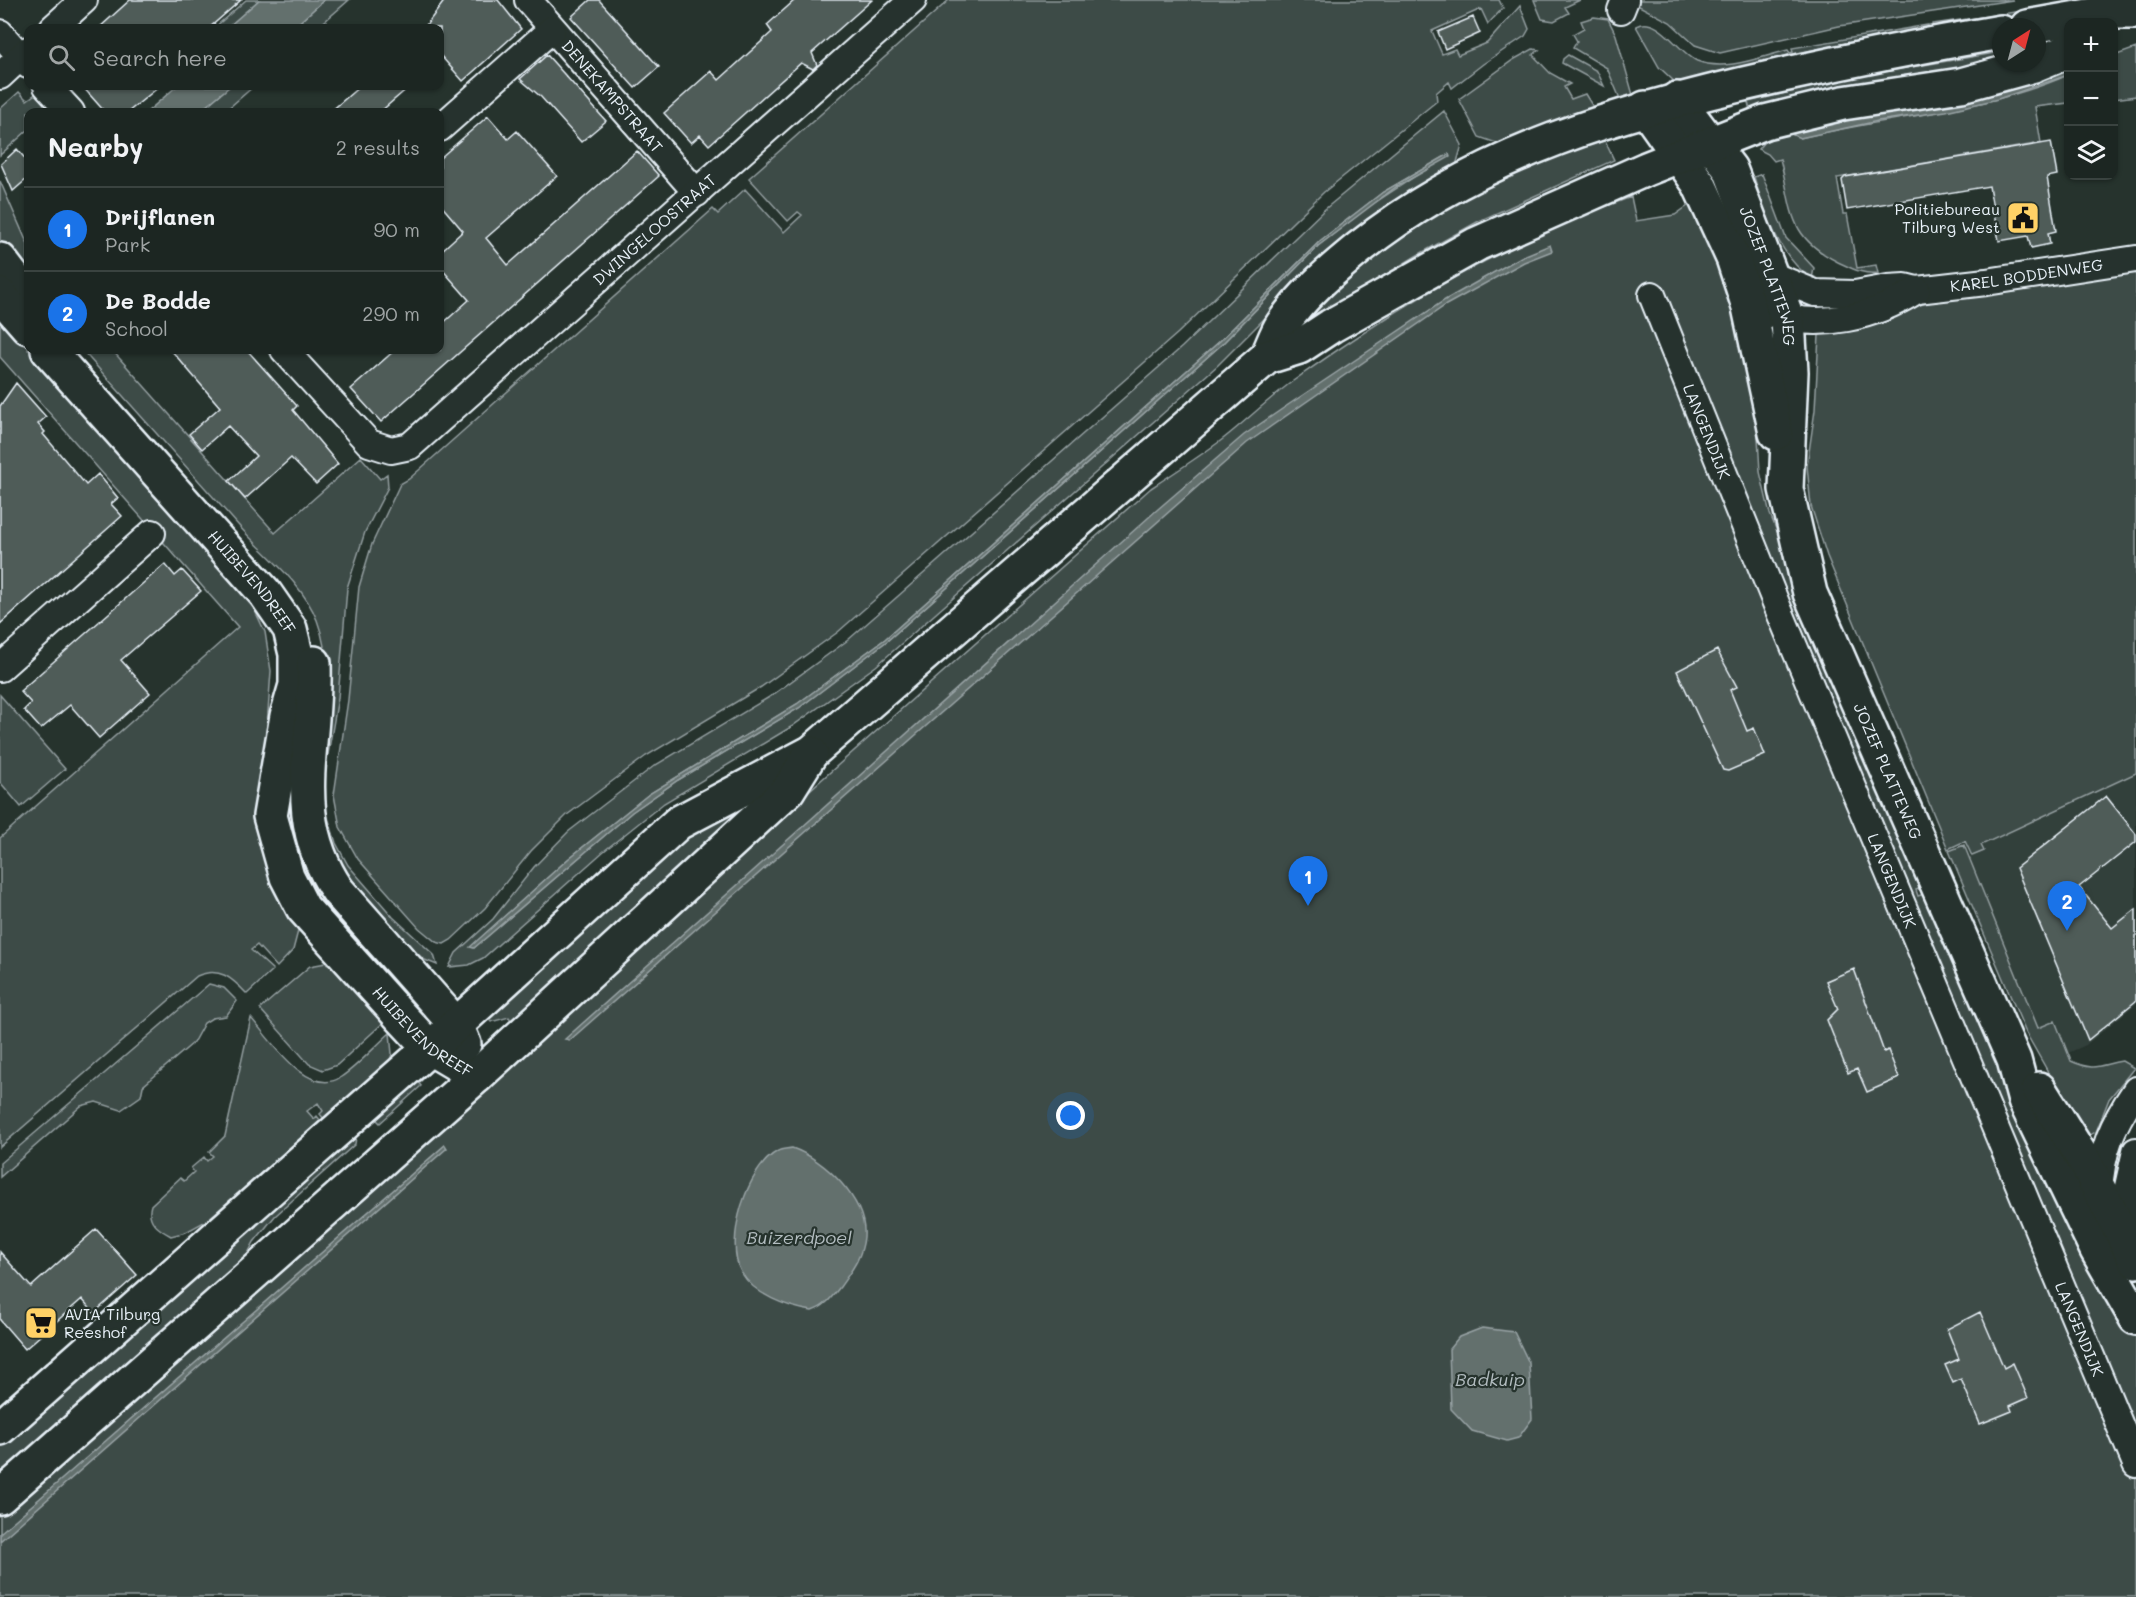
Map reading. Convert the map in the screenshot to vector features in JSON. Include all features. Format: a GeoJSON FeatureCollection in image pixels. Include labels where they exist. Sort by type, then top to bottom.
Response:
{"type":"FeatureCollection","features":[{"type":"Feature","properties":{"kind":"main road"},"geometry":{"type":"LineString","coordinates":[[2046,24],[2111,12],[2136,12]]}},
{"type":"Feature","properties":{"kind":"main road"},"geometry":{"type":"LineString","coordinates":[[2118,31],[2136,24]]}},
{"type":"Feature","properties":{"kind":"main road"},"geometry":{"type":"LineString","coordinates":[[1267,357],[1282,325],[1322,278],[1391,222],[1453,186],[1513,157],[1645,108],[1677,99],[1892,51],[1992,34]]}},
{"type":"Feature","properties":{"kind":"main road"},"geometry":{"type":"LineString","coordinates":[[0,1428],[456,1025],[678,823],[812,752],[1267,357],[1299,347],[1368,304],[1477,244],[1555,207],[1765,122],[1843,103],[1961,85],[2034,65],[2064,53]]}},
{"type":"Feature","properties":{"kind":"main road","name":"JOZEF PLATTEWEG"},"geometry":{"type":"LineString","coordinates":[[1677,99],[1730,169],[1788,320],[1791,372],[1785,476]]}},
{"type":"Feature","properties":{"kind":"main road","name":"JOZEF PLATTEWEG"},"geometry":{"type":"LineString","coordinates":[[1645,108],[1699,184],[1733,258],[1749,307],[1800,556],[1810,593],[2014,1060],[2025,1101],[2097,1250],[2136,1318]]}},
{"type":"Feature","properties":{"kind":"main road"},"geometry":{"type":"LineString","coordinates":[[0,260],[24,292]]}},
{"type":"Feature","properties":{"kind":"main road"},"geometry":{"type":"LineString","coordinates":[[0,295],[24,322]]}},
{"type":"Feature","properties":{"kind":"main road","name":"HUIBEVENDREEF"},"geometry":{"type":"LineString","coordinates":[[52,354],[265,593],[290,629],[296,654],[296,686],[287,716],[270,816],[287,877],[303,908],[328,938],[430,1048],[477,1076]]}},
{"type":"Feature","properties":{"kind":"main road","name":"HUIBEVENDREEF"},"geometry":{"type":"LineString","coordinates":[[78,354],[296,603],[306,621],[314,647],[315,689],[307,792],[309,829],[324,870],[339,891],[456,1025],[477,1076]]}},
{"type":"Feature","properties":{"kind":"main road"},"geometry":{"type":"LineString","coordinates":[[0,1497],[477,1076],[788,790],[812,752]]}},
{"type":"Feature","properties":{"kind":"main road","name":"JOZEF PLATTEWEG"},"geometry":{"type":"LineString","coordinates":[[2014,1060],[2042,1093],[2100,1189],[2131,1250]]}},
{"type":"Feature","properties":{"kind":"main road"},"geometry":{"type":"LineString","coordinates":[[346,1120],[357,1124],[370,1137],[380,1161]]}},
{"type":"Feature","properties":{"kind":"street"},"geometry":{"type":"LineString","coordinates":[[57,24],[84,0]]}},
{"type":"Feature","properties":{"kind":"street","name":"DENEKAMPSTRAAT"},"geometry":{"type":"LineString","coordinates":[[528,0],[697,193]]}},
{"type":"Feature","properties":{"kind":"street","name":"DWINGELOOSTRAAT"},"geometry":{"type":"LineString","coordinates":[[288,354],[369,443],[391,450],[410,446],[913,0]]}},
{"type":"Feature","properties":{"kind":"street"},"geometry":{"type":"LineString","coordinates":[[444,124],[552,29]]}},
{"type":"Feature","properties":{"kind":"street"},"geometry":{"type":"LineString","coordinates":[[0,33],[24,55]]}},
{"type":"Feature","properties":{"kind":"street"},"geometry":{"type":"LineString","coordinates":[[0,76],[24,58]]}},
{"type":"Feature","properties":{"kind":"street"},"geometry":{"type":"LineString","coordinates":[[51,90],[67,108]]}},
{"type":"Feature","properties":{"kind":"street","name":"KAREL BODDENWEG"},"geometry":{"type":"LineString","coordinates":[[1771,275],[1797,288],[1831,295],[1855,294],[1896,288],[1917,290],[2136,259]]}},
{"type":"Feature","properties":{"kind":"street","name":"KAREL BODDENWEG"},"geometry":{"type":"LineString","coordinates":[[1749,307],[1788,320],[1812,322],[1861,315],[1891,306],[1917,290]]}},
{"type":"Feature","properties":{"kind":"street","name":"LANGENDIJK"},"geometry":{"type":"LineString","coordinates":[[1652,295],[1778,608],[2136,1464]]}},
{"type":"Feature","properties":{"kind":"street"},"geometry":{"type":"LineString","coordinates":[[0,668],[152,533]]}},
{"type":"Feature","properties":{"kind":"street"},"geometry":{"type":"LineString","coordinates":[[2097,1250],[2102,1154],[2120,1113],[2136,1090]]}},
{"type":"Feature","properties":{"kind":"street"},"geometry":{"type":"LineString","coordinates":[[2131,1250],[2127,1191],[2136,1151]]}},
{"type":"Feature","properties":{"kind":"shaded area"},"geometry":{"type":"Polygon","coordinates":[[[246,0],[259,0],[232,24],[219,24],[246,0]]]}},
{"type":"Feature","properties":{"kind":"shaded area"},"geometry":{"type":"Polygon","coordinates":[[[324,0],[349,0],[322,24],[297,24],[324,0]]]}},
{"type":"Feature","properties":{"kind":"shaded area"},"geometry":{"type":"Polygon","coordinates":[[[949,0],[1499,0],[1503,8],[1488,24],[1481,9],[1432,31],[1442,54],[1455,49],[1458,55],[1487,43],[1520,6],[1529,29],[1525,36],[1452,88],[1449,82],[1436,93],[1437,101],[1324,192],[1178,333],[838,632],[761,687],[646,756],[567,815],[531,851],[485,908],[451,940],[444,944],[436,942],[419,928],[358,859],[340,827],[334,795],[348,700],[359,587],[372,544],[400,484],[409,479],[713,209],[718,214],[745,189],[784,232],[802,215],[798,212],[788,221],[749,178],[949,0]]]}},
{"type":"Feature","properties":{"kind":"shaded area"},"geometry":{"type":"Polygon","coordinates":[[[1534,0],[1580,0],[1565,7],[1569,13],[1554,21],[1542,19],[1534,0]]]}},
{"type":"Feature","properties":{"kind":"shaded area"},"geometry":{"type":"Polygon","coordinates":[[[1635,0],[2013,0],[1839,26],[1720,53],[1695,45],[1670,22],[1639,6],[1635,0]]]}},
{"type":"Feature","properties":{"kind":"shaded area"},"geometry":{"type":"Polygon","coordinates":[[[2099,0],[2133,0],[2009,18],[1992,18],[1992,21],[1872,38],[1788,55],[1677,84],[1659,67],[1636,26],[1652,25],[1668,36],[1690,57],[1708,64],[1720,65],[1743,62],[1788,50],[1790,53],[1793,52],[1792,48],[1928,25],[1928,29],[1933,28],[1932,24],[2099,0]]]}},
{"type":"Feature","properties":{"kind":"shaded area"},"geometry":{"type":"Polygon","coordinates":[[[1594,17],[1608,19],[1616,35],[1633,95],[1621,101],[1607,68],[1573,48],[1577,41],[1573,34],[1584,28],[1581,21],[1594,17]]]}},
{"type":"Feature","properties":{"kind":"shaded area"},"geometry":{"type":"Polygon","coordinates":[[[2136,48],[2136,96],[2118,98],[2118,55],[2136,48]]]}},
{"type":"Feature","properties":{"kind":"shaded area"},"geometry":{"type":"Polygon","coordinates":[[[1533,49],[1539,50],[1533,55],[1550,73],[1570,84],[1564,87],[1571,99],[1585,94],[1595,110],[1502,145],[1479,137],[1459,99],[1513,60],[1533,49]]]}},
{"type":"Feature","properties":{"kind":"shaded area"},"geometry":{"type":"Polygon","coordinates":[[[1992,54],[1992,62],[1751,115],[1748,102],[1858,76],[1992,54]]]}},
{"type":"Feature","properties":{"kind":"shaded area"},"geometry":{"type":"Polygon","coordinates":[[[1568,55],[1597,71],[1604,86],[1562,63],[1568,55]]]}},
{"type":"Feature","properties":{"kind":"shaded area"},"geometry":{"type":"Polygon","coordinates":[[[2064,76],[2064,103],[2035,107],[2041,143],[1837,178],[1843,214],[1847,214],[1857,268],[1876,265],[1878,273],[1862,272],[1848,267],[1821,252],[1809,242],[1794,219],[1780,159],[1774,161],[1768,154],[1758,149],[1769,136],[1782,127],[1885,113],[1797,131],[1800,138],[1970,105],[2036,87],[2064,76]]]}},
{"type":"Feature","properties":{"kind":"shaded area"},"geometry":{"type":"Polygon","coordinates":[[[225,90],[249,90],[229,108],[204,108],[225,90]]]}},
{"type":"Feature","properties":{"kind":"shaded area"},"geometry":{"type":"Polygon","coordinates":[[[19,92],[27,100],[37,93],[50,108],[24,108],[24,134],[0,155],[0,109],[19,92]]]}},
{"type":"Feature","properties":{"kind":"shaded area"},"geometry":{"type":"Polygon","coordinates":[[[1444,111],[1462,145],[1455,169],[1284,299],[1218,365],[876,666],[791,727],[664,803],[604,851],[483,958],[469,965],[449,967],[456,953],[493,919],[534,867],[568,832],[654,766],[771,696],[848,640],[1182,347],[1325,209],[1444,111]],[[1449,154],[1383,192],[1321,240],[1220,341],[885,639],[797,704],[649,794],[568,859],[471,947],[474,948],[632,812],[678,780],[799,708],[887,641],[1222,344],[1318,246],[1371,205],[1449,154]]]}},
{"type":"Feature","properties":{"kind":"shaded area"},"geometry":{"type":"Polygon","coordinates":[[[1604,139],[1614,160],[1479,221],[1416,256],[1319,316],[1312,309],[1356,265],[1486,181],[1604,139]]]}},
{"type":"Feature","properties":{"kind":"shaded area"},"geometry":{"type":"Polygon","coordinates":[[[1762,174],[1786,238],[1814,268],[1812,279],[1801,270],[1782,247],[1768,219],[1754,177],[1762,174]]]}},
{"type":"Feature","properties":{"kind":"shaded area"},"geometry":{"type":"Polygon","coordinates":[[[0,181],[24,236],[24,284],[0,251],[0,181]]]}},
{"type":"Feature","properties":{"kind":"shaded area"},"geometry":{"type":"Polygon","coordinates":[[[1631,197],[1636,221],[1675,215],[1692,203],[1699,214],[1754,368],[1760,472],[1770,514],[1921,888],[1916,890],[1918,896],[1924,894],[1994,1058],[2136,1332],[2136,1597],[0,1597],[0,1507],[1151,488],[1219,442],[1293,381],[1414,301],[1541,234],[1631,197]]]}},
{"type":"Feature","properties":{"kind":"shaded area"},"geometry":{"type":"Polygon","coordinates":[[[2136,269],[2136,773],[1981,845],[1984,851],[1972,856],[1965,841],[1948,849],[1827,556],[1811,506],[1807,466],[1815,410],[1819,335],[1823,334],[1823,330],[1943,299],[2136,269]]]}},
{"type":"Feature","properties":{"kind":"shaded area"},"geometry":{"type":"Polygon","coordinates":[[[0,304],[24,332],[24,354],[43,354],[248,596],[265,632],[271,671],[261,808],[298,931],[293,950],[277,967],[257,945],[251,950],[273,970],[247,994],[225,975],[212,972],[197,976],[0,1147],[0,838],[238,627],[0,357],[0,304]]]}},
{"type":"Feature","properties":{"kind":"shaded area"},"geometry":{"type":"Polygon","coordinates":[[[86,354],[116,354],[275,533],[361,457],[380,479],[387,474],[388,487],[365,532],[347,588],[338,698],[325,771],[325,808],[336,843],[348,865],[393,917],[434,955],[437,965],[425,960],[413,950],[357,888],[330,849],[321,821],[318,793],[326,676],[324,648],[317,620],[293,581],[239,526],[86,354]]]}},
{"type":"Feature","properties":{"kind":"shaded area"},"geometry":{"type":"Polygon","coordinates":[[[0,695],[65,769],[21,807],[0,782],[0,695]]]}},
{"type":"Feature","properties":{"kind":"shaded area"},"geometry":{"type":"Polygon","coordinates":[[[2136,773],[2136,1004],[2086,1045],[2068,1053],[2055,1021],[2038,1028],[1968,858],[1983,851],[1981,845],[2136,773]]]}},
{"type":"Feature","properties":{"kind":"shaded area"},"geometry":{"type":"Polygon","coordinates":[[[787,777],[517,1016],[511,1020],[509,1017],[491,1022],[484,1013],[697,826],[787,777]]]}},
{"type":"Feature","properties":{"kind":"shaded area"},"geometry":{"type":"Polygon","coordinates":[[[1964,845],[2038,1028],[2055,1021],[2071,1061],[2092,1067],[2122,1061],[2134,1068],[2109,1099],[2096,1132],[2085,1137],[2026,1033],[1949,851],[1964,845]]]}},
{"type":"Feature","properties":{"kind":"shaded area"},"geometry":{"type":"Polygon","coordinates":[[[326,963],[336,967],[384,1022],[337,1065],[323,1070],[309,1064],[260,1009],[310,966],[326,963]]]}},
{"type":"Feature","properties":{"kind":"shaded area"},"geometry":{"type":"Polygon","coordinates":[[[209,984],[224,988],[237,1001],[226,1016],[212,1018],[204,1023],[193,1043],[143,1086],[141,1096],[121,1110],[96,1102],[81,1106],[0,1177],[0,1163],[209,984]]]}},
{"type":"Feature","properties":{"kind":"shaded area"},"geometry":{"type":"Polygon","coordinates":[[[251,1018],[291,1064],[303,1074],[316,1080],[328,1082],[341,1077],[390,1033],[392,1054],[388,1066],[324,1119],[320,1114],[323,1111],[318,1103],[307,1111],[314,1119],[317,1116],[321,1121],[206,1221],[186,1232],[171,1236],[154,1224],[150,1216],[151,1205],[180,1178],[184,1181],[194,1172],[191,1168],[204,1157],[207,1161],[213,1156],[209,1152],[225,1136],[251,1018]]]}},
{"type":"Feature","properties":{"kind":"shaded area"},"geometry":{"type":"Polygon","coordinates":[[[426,1069],[429,1073],[419,1083],[421,1086],[380,1123],[372,1115],[426,1069]]]}},
{"type":"Feature","properties":{"kind":"shaded area"},"geometry":{"type":"Polygon","coordinates":[[[350,1135],[356,1137],[355,1144],[275,1216],[254,1242],[242,1265],[217,1292],[0,1484],[0,1442],[343,1137],[350,1135]]]}},
{"type":"Feature","properties":{"kind":"water"},"geometry":{"type":"Polygon","coordinates":[[[259,0],[324,0],[297,24],[232,24],[259,0]]]}},
{"type":"Feature","properties":{"kind":"water"},"geometry":{"type":"Polygon","coordinates":[[[2064,66],[2064,76],[1998,99],[1946,111],[1878,121],[1800,138],[1793,135],[1797,131],[1885,113],[2064,66]]]}},
{"type":"Feature","properties":{"kind":"water"},"geometry":{"type":"Polygon","coordinates":[[[172,90],[225,90],[204,108],[152,108],[172,90]]]}},
{"type":"Feature","properties":{"kind":"water"},"geometry":{"type":"Polygon","coordinates":[[[1449,154],[1450,157],[1396,187],[1318,246],[1222,344],[887,641],[799,708],[678,780],[632,812],[474,948],[470,947],[568,859],[649,794],[797,704],[885,639],[1220,341],[1321,240],[1383,192],[1449,154]]]}},
{"type":"Feature","properties":{"kind":"water"},"geometry":{"type":"Polygon","coordinates":[[[1550,245],[1552,251],[1524,262],[1446,305],[1247,443],[570,1040],[565,1039],[1158,509],[1244,435],[1445,300],[1521,257],[1550,245]]]}},
{"type":"Feature","properties":{"kind":"water"},"geometry":{"type":"Polygon","coordinates":[[[445,1145],[447,1148],[0,1541],[0,1533],[445,1145]]]}},
{"type":"Feature","properties":{"kind":"water","name":"Buizerdpoel"},"geometry":{"type":"Polygon","coordinates":[[[792,1148],[804,1153],[830,1171],[851,1195],[859,1209],[863,1223],[863,1245],[855,1264],[831,1298],[812,1311],[772,1299],[754,1287],[741,1272],[736,1259],[737,1224],[748,1188],[767,1160],[779,1150],[792,1148]]]}},
{"type":"Feature","properties":{"kind":"water","name":"Badkuip"},"geometry":{"type":"Polygon","coordinates":[[[1482,1328],[1514,1332],[1529,1363],[1532,1419],[1518,1438],[1507,1441],[1472,1431],[1451,1409],[1449,1349],[1459,1337],[1482,1328]]]}},
{"type":"Feature","properties":{"kind":"building"},"geometry":{"type":"Polygon","coordinates":[[[130,0],[241,0],[214,24],[103,24],[130,0]]]}},
{"type":"Feature","properties":{"kind":"building"},"geometry":{"type":"Polygon","coordinates":[[[445,0],[498,0],[521,29],[463,81],[444,60],[444,24],[427,24],[445,0]]]}},
{"type":"Feature","properties":{"kind":"building"},"geometry":{"type":"Polygon","coordinates":[[[590,0],[599,0],[659,67],[635,88],[571,17],[590,0]]]}},
{"type":"Feature","properties":{"kind":"building"},"geometry":{"type":"Polygon","coordinates":[[[795,0],[872,0],[812,53],[817,65],[813,69],[801,63],[709,145],[700,135],[691,143],[664,113],[711,71],[719,80],[772,32],[767,25],[795,0]]]}},
{"type":"Feature","properties":{"kind":"building"},"geometry":{"type":"Polygon","coordinates":[[[1473,17],[1480,33],[1445,49],[1438,32],[1473,17]]]}},
{"type":"Feature","properties":{"kind":"building"},"geometry":{"type":"Polygon","coordinates":[[[547,55],[606,121],[581,142],[541,97],[520,79],[547,55]]]}},
{"type":"Feature","properties":{"kind":"building"},"geometry":{"type":"Polygon","coordinates":[[[86,90],[155,90],[133,108],[101,108],[86,90]]]}},
{"type":"Feature","properties":{"kind":"building"},"geometry":{"type":"Polygon","coordinates":[[[355,90],[405,90],[385,108],[335,108],[355,90]]]}},
{"type":"Feature","properties":{"kind":"building"},"geometry":{"type":"Polygon","coordinates":[[[488,116],[508,139],[517,131],[557,176],[486,238],[508,265],[637,151],[659,176],[381,422],[351,389],[390,354],[444,354],[444,322],[469,300],[444,272],[444,248],[463,231],[444,209],[444,154],[488,116]]]}},
{"type":"Feature","properties":{"kind":"building"},"geometry":{"type":"Polygon","coordinates":[[[2051,142],[2057,175],[2047,177],[2056,231],[2048,233],[2050,244],[2031,248],[2028,236],[1999,241],[1989,186],[1847,210],[1842,180],[1845,177],[2051,142]]]}},
{"type":"Feature","properties":{"kind":"building"},"geometry":{"type":"Polygon","coordinates":[[[17,149],[24,157],[24,181],[13,191],[1,164],[17,149]]]}},
{"type":"Feature","properties":{"kind":"building"},"geometry":{"type":"Polygon","coordinates":[[[174,354],[251,354],[297,406],[293,410],[338,464],[316,484],[291,458],[245,499],[229,481],[256,456],[228,426],[202,449],[189,434],[220,407],[174,354]]]}},
{"type":"Feature","properties":{"kind":"building"},"geometry":{"type":"Polygon","coordinates":[[[16,383],[46,417],[38,424],[45,432],[43,434],[86,485],[98,474],[118,498],[111,504],[122,516],[0,624],[0,406],[16,383]]]}},
{"type":"Feature","properties":{"kind":"building"},"geometry":{"type":"Polygon","coordinates":[[[165,564],[175,576],[182,570],[201,591],[121,660],[150,693],[99,738],[70,705],[41,729],[24,710],[31,703],[20,691],[165,564]]]}},
{"type":"Feature","properties":{"kind":"building"},"geometry":{"type":"Polygon","coordinates":[[[1717,650],[1737,687],[1730,690],[1747,731],[1754,728],[1765,755],[1728,771],[1723,770],[1677,671],[1717,650]]]}},
{"type":"Feature","properties":{"kind":"building"},"geometry":{"type":"Polygon","coordinates":[[[2106,796],[2136,834],[2136,842],[2079,887],[2112,928],[2136,909],[2136,1001],[2088,1040],[2016,868],[2106,796]]]}},
{"type":"Feature","properties":{"kind":"building"},"geometry":{"type":"Polygon","coordinates":[[[1854,969],[1884,1052],[1888,1050],[1899,1078],[1867,1092],[1857,1069],[1848,1073],[1827,1020],[1838,1009],[1826,981],[1854,969]]]}},
{"type":"Feature","properties":{"kind":"building"},"geometry":{"type":"Polygon","coordinates":[[[96,1229],[137,1275],[94,1313],[82,1299],[25,1349],[0,1320],[0,1252],[31,1287],[96,1229]]]}},
{"type":"Feature","properties":{"kind":"building"},"geometry":{"type":"Polygon","coordinates":[[[1980,1312],[2004,1368],[2013,1363],[2028,1398],[2010,1406],[2012,1411],[1980,1424],[1961,1379],[1953,1383],[1945,1365],[1959,1359],[1947,1329],[1980,1312]]]}},
{"type":"Feature","properties":{"kind":"place","name":"Politiebureau Tilburg West"},"geometry":{"type":"Point","coordinates":[2023,218]}},
{"type":"Feature","properties":{"kind":"place","name":"Drijflanen"},"geometry":{"type":"Point","coordinates":[1308,906]}},
{"type":"Feature","properties":{"kind":"place","name":"De Bodde"},"geometry":{"type":"Point","coordinates":[2067,931]}},
{"type":"Feature","properties":{"kind":"place","name":"AVIA Tilburg Reeshof"},"geometry":{"type":"Point","coordinates":[41,1323]}}]}
